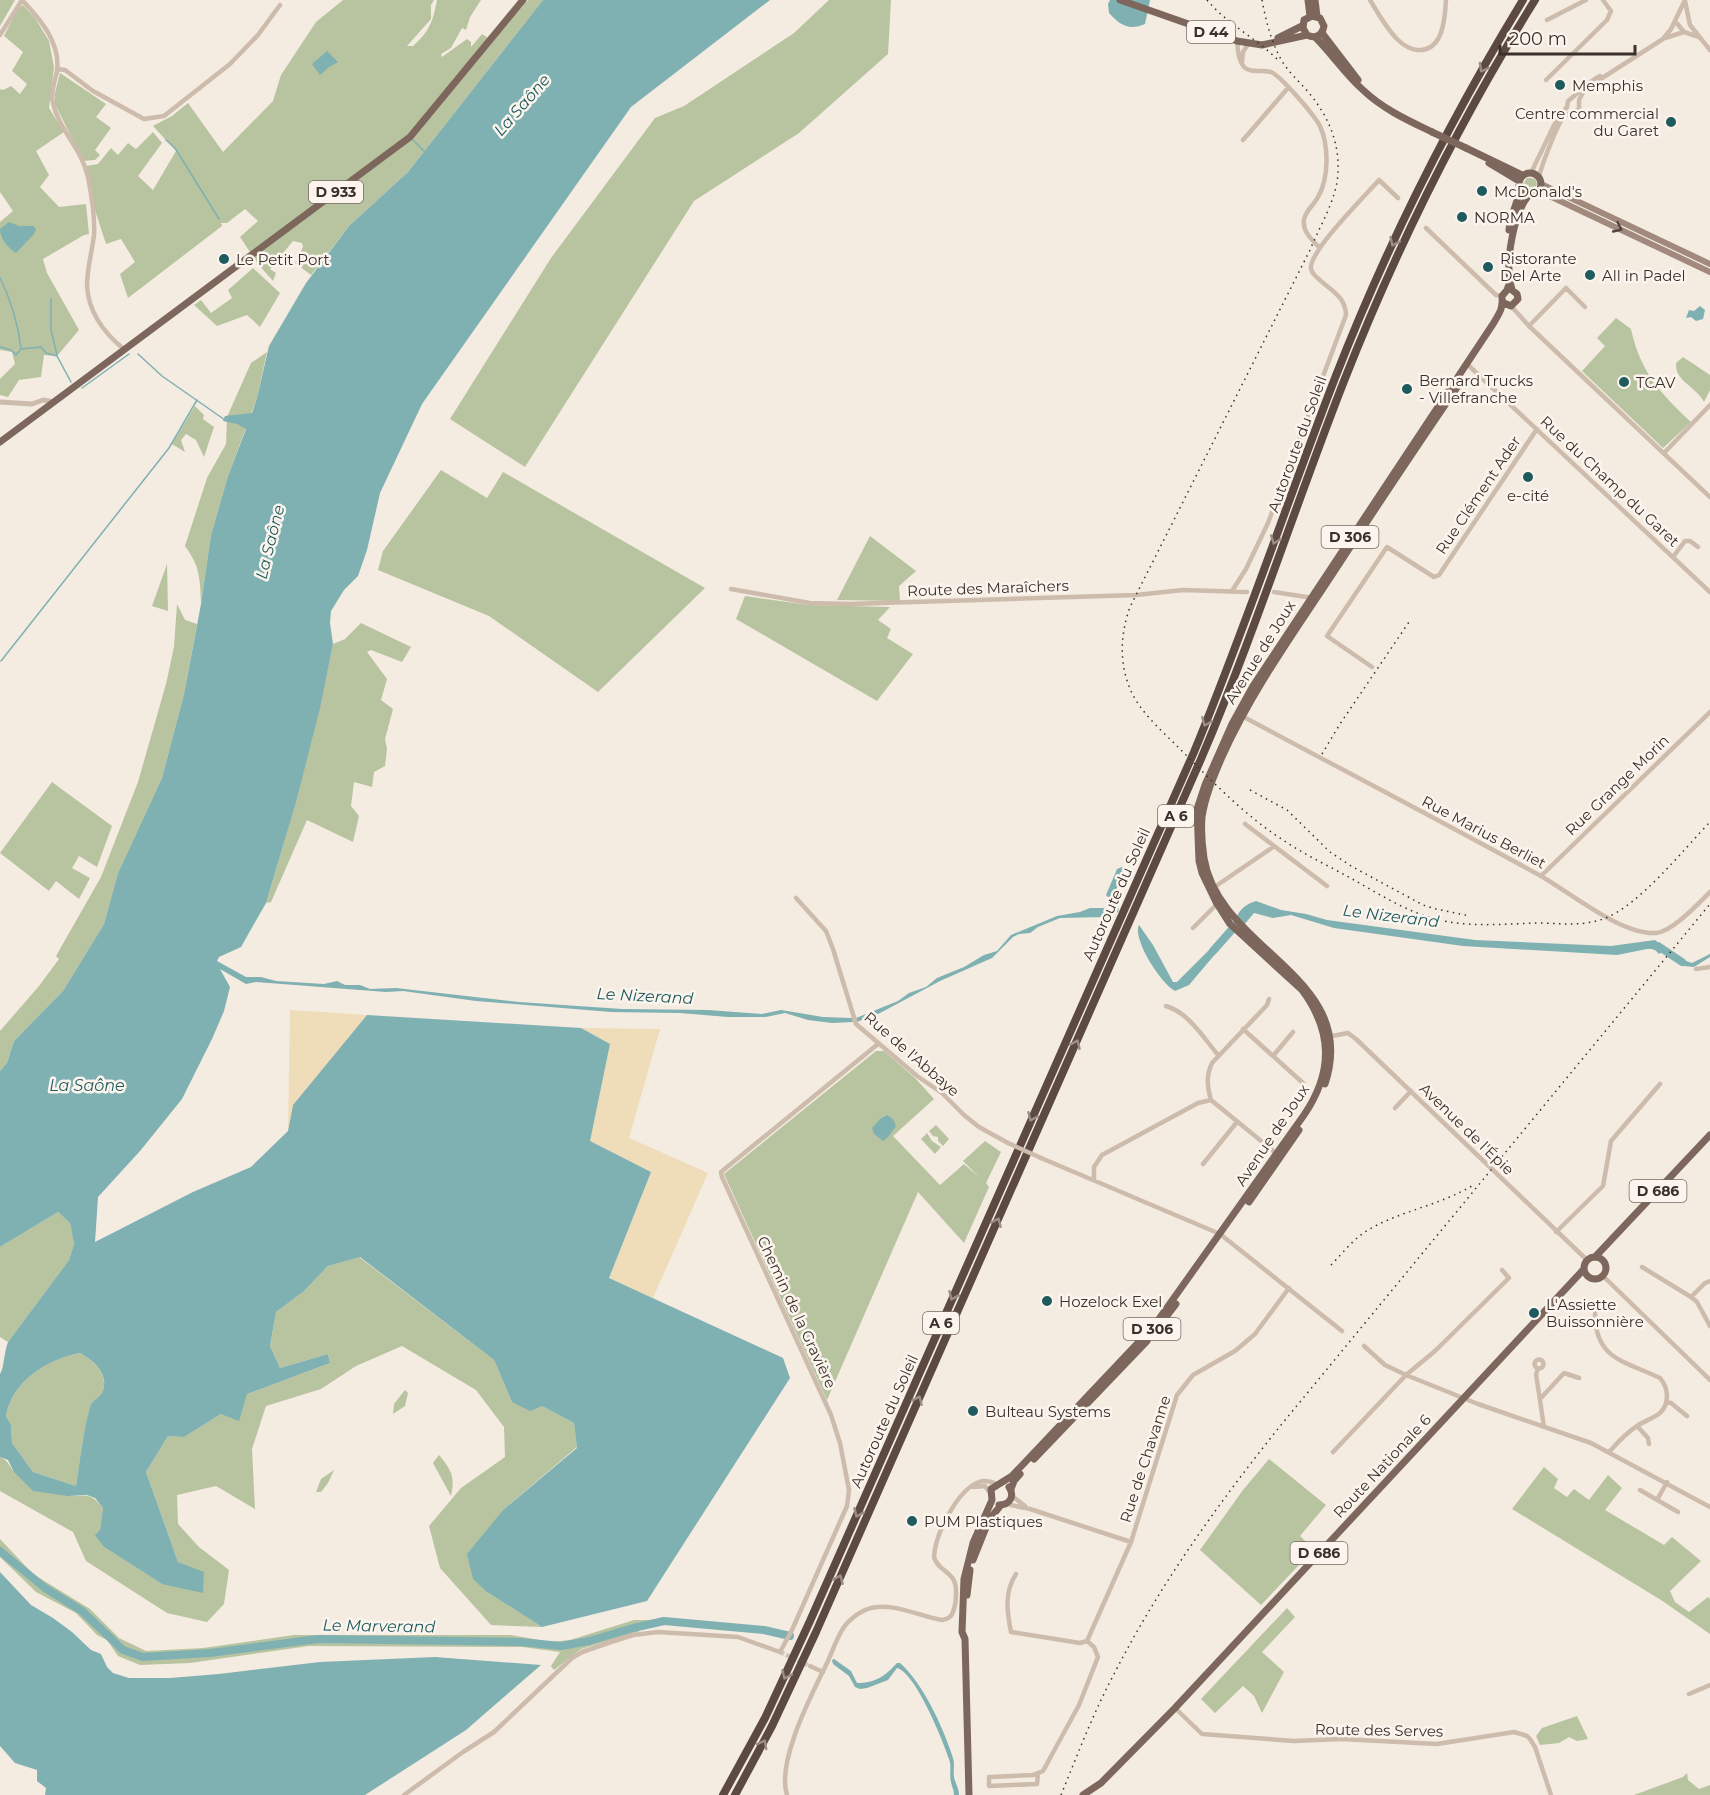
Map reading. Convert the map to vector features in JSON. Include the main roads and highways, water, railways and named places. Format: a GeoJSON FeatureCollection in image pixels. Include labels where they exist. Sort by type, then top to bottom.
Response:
{"type":"FeatureCollection","features":[{"type":"Feature","properties":{"kind":"highway","name":"Autoroute du Soleil"},"geometry":{"type":"LineString","coordinates":[[721,1795],[740,1765],[770,1708],[810,1622],[1194,752],[1244,626],[1335,377],[1382,267],[1448,132],[1523,0]]}},
{"type":"Feature","properties":{"kind":"highway","name":"Autoroute du Soleil"},"geometry":{"type":"LineString","coordinates":[[735,1795],[772,1726],[807,1652],[1202,759],[1244,653],[1344,381],[1392,269],[1467,117],[1535,0]]}},
{"type":"Feature","properties":{"kind":"main road","name":"D 933"},"geometry":{"type":"LineString","coordinates":[[0,442],[410,137],[523,0]]}},
{"type":"Feature","properties":{"kind":"main road","name":"D 44"},"geometry":{"type":"LineString","coordinates":[[1120,0],[1248,44],[1267,44],[1307,35]]}},
{"type":"Feature","properties":{"kind":"main road"},"geometry":{"type":"LineString","coordinates":[[1308,0],[1313,16],[1323,23],[1318,35]]}},
{"type":"Feature","properties":{"kind":"main road"},"geometry":{"type":"LineString","coordinates":[[1313,16],[1315,0]]}},
{"type":"Feature","properties":{"kind":"main road"},"geometry":{"type":"LineString","coordinates":[[1313,16],[1304,20],[1302,26],[1307,35],[1318,35]]}},
{"type":"Feature","properties":{"kind":"main road","name":"D 44"},"geometry":{"type":"LineString","coordinates":[[1267,44],[1302,26]]}},
{"type":"Feature","properties":{"kind":"main road"},"geometry":{"type":"LineString","coordinates":[[1318,35],[1364,92],[1394,114],[1475,152],[1520,178]]}},
{"type":"Feature","properties":{"kind":"main road"},"geometry":{"type":"LineString","coordinates":[[1520,178],[1531,173],[1540,184],[1710,272]]}},
{"type":"Feature","properties":{"kind":"main road"},"geometry":{"type":"LineString","coordinates":[[1520,178],[1520,191],[1528,195],[1540,184]]}},
{"type":"Feature","properties":{"kind":"main road"},"geometry":{"type":"LineString","coordinates":[[1540,184],[1710,264]]}},
{"type":"Feature","properties":{"kind":"main road","name":"D 306"},"geometry":{"type":"LineString","coordinates":[[1510,254],[1510,222],[1520,191]]}},
{"type":"Feature","properties":{"kind":"main road","name":"D 306"},"geometry":{"type":"LineString","coordinates":[[1510,254],[1514,226],[1528,195]]}},
{"type":"Feature","properties":{"kind":"main road","name":"Avenue de Joux"},"geometry":{"type":"LineString","coordinates":[[1004,1505],[1012,1493],[1017,1477],[1157,1329],[1316,1105],[1325,1084],[1331,1064],[1325,1017],[1308,989],[1241,930],[1219,902],[1199,861],[1197,809],[1205,785],[1239,714],[1509,301],[1510,254]]}},
{"type":"Feature","properties":{"kind":"main road","name":"D 686"},"geometry":{"type":"LineString","coordinates":[[1595,1257],[1710,1136]]}},
{"type":"Feature","properties":{"kind":"main road","name":"Avenue de Joux"},"geometry":{"type":"LineString","coordinates":[[991,1496],[993,1487],[1012,1476],[1144,1338],[1222,1236]]}},
{"type":"Feature","properties":{"kind":"main road"},"geometry":{"type":"LineString","coordinates":[[1604,1261],[1595,1257],[1587,1260],[1585,1273],[1596,1279],[1603,1276],[1607,1246]]}},
{"type":"Feature","properties":{"kind":"main road","name":"Route Nationale 6"},"geometry":{"type":"LineString","coordinates":[[1083,1795],[1101,1783],[1175,1708],[1463,1398],[1573,1282],[1585,1273]]}},
{"type":"Feature","properties":{"kind":"main road"},"geometry":{"type":"LineString","coordinates":[[1000,1484],[1012,1493]]}},
{"type":"Feature","properties":{"kind":"main road"},"geometry":{"type":"LineString","coordinates":[[965,1639],[962,1632],[964,1579],[973,1543],[991,1496],[1004,1505],[989,1520],[970,1566],[967,1595],[965,1639],[967,1795]]}},
{"type":"Feature","properties":{"kind":"water","name":"La Saône"},"geometry":{"type":"Polygon","coordinates":[[[543,0],[770,0],[631,107],[422,404],[380,493],[367,550],[358,576],[344,590],[331,611],[333,644],[320,708],[296,802],[266,903],[241,947],[219,957],[217,961],[246,977],[261,977],[276,981],[324,984],[337,981],[345,985],[360,985],[370,989],[396,988],[519,1002],[622,1009],[708,1010],[762,1014],[781,1010],[823,1017],[852,1018],[853,1022],[832,1023],[808,1020],[785,1013],[766,1017],[728,1017],[680,1013],[611,1012],[476,1001],[403,991],[386,992],[256,982],[246,984],[220,969],[230,987],[224,1011],[212,1039],[182,1099],[140,1151],[98,1197],[95,1242],[193,1192],[251,1167],[288,1131],[293,1105],[367,1015],[581,1028],[610,1044],[590,1141],[651,1172],[609,1278],[783,1358],[790,1378],[647,1601],[542,1627],[487,1592],[473,1579],[467,1554],[504,1509],[577,1448],[574,1423],[542,1406],[530,1411],[512,1402],[494,1360],[360,1257],[328,1266],[303,1292],[276,1312],[270,1346],[280,1368],[328,1354],[330,1363],[247,1394],[239,1421],[221,1414],[184,1437],[168,1436],[146,1472],[178,1562],[204,1572],[203,1593],[162,1584],[104,1547],[95,1535],[100,1530],[103,1508],[95,1498],[87,1495],[68,1496],[33,1491],[14,1472],[8,1460],[0,1457],[0,1374],[8,1342],[69,1260],[74,1244],[70,1223],[58,1212],[0,1247],[0,1071],[7,1063],[14,1041],[63,991],[104,924],[118,873],[162,778],[184,694],[211,535],[228,476],[246,429],[223,421],[225,416],[252,413],[269,346],[306,283],[349,226],[408,172],[543,0]],[[80,1353],[56,1360],[33,1374],[16,1392],[6,1416],[11,1425],[12,1443],[33,1472],[76,1486],[90,1407],[101,1394],[104,1386],[101,1372],[80,1353]]]}},
{"type":"Feature","properties":{"kind":"water"},"geometry":{"type":"Polygon","coordinates":[[[1110,0],[1150,0],[1145,24],[1129,27],[1121,24],[1109,13],[1110,0]]]}},
{"type":"Feature","properties":{"kind":"water"},"geometry":{"type":"Polygon","coordinates":[[[327,51],[338,62],[320,75],[312,64],[327,51]]]}},
{"type":"Feature","properties":{"kind":"water"},"geometry":{"type":"Polygon","coordinates":[[[9,222],[19,226],[33,226],[36,229],[16,253],[5,243],[0,233],[0,229],[9,222]]]}},
{"type":"Feature","properties":{"kind":"water"},"geometry":{"type":"Polygon","coordinates":[[[1700,306],[1705,310],[1703,319],[1696,321],[1691,317],[1686,318],[1689,310],[1694,311],[1700,306]]]}},
{"type":"Feature","properties":{"kind":"water"},"geometry":{"type":"Polygon","coordinates":[[[1122,867],[1126,870],[1111,900],[1106,895],[1117,869],[1122,867]]]}},
{"type":"Feature","properties":{"kind":"water"},"geometry":{"type":"Polygon","coordinates":[[[1256,901],[1281,910],[1327,920],[1475,940],[1611,946],[1655,940],[1667,949],[1659,954],[1654,949],[1647,949],[1617,955],[1463,946],[1334,928],[1291,915],[1273,918],[1254,913],[1243,926],[1236,920],[1239,913],[1256,901]]]}},
{"type":"Feature","properties":{"kind":"water"},"geometry":{"type":"Polygon","coordinates":[[[1090,908],[1119,908],[1118,912],[1108,919],[1105,917],[1060,918],[1030,933],[1019,934],[992,958],[857,1022],[856,1018],[898,1001],[909,993],[926,987],[937,978],[997,951],[1011,935],[1057,916],[1090,908]]]}},
{"type":"Feature","properties":{"kind":"water"},"geometry":{"type":"Polygon","coordinates":[[[1139,925],[1173,982],[1177,982],[1217,942],[1222,946],[1189,985],[1175,991],[1162,980],[1149,961],[1140,940],[1139,925]]]}},
{"type":"Feature","properties":{"kind":"water"},"geometry":{"type":"Polygon","coordinates":[[[1710,954],[1710,957],[1694,967],[1684,966],[1673,959],[1675,957],[1692,963],[1710,954]]]}},
{"type":"Feature","properties":{"kind":"water"},"geometry":{"type":"Polygon","coordinates":[[[887,1115],[893,1119],[896,1126],[883,1141],[874,1134],[872,1128],[887,1115]]]}},
{"type":"Feature","properties":{"kind":"water"},"geometry":{"type":"Polygon","coordinates":[[[0,1572],[31,1605],[72,1632],[91,1650],[101,1654],[107,1667],[113,1673],[129,1678],[170,1678],[219,1674],[320,1662],[435,1657],[541,1665],[466,1730],[365,1795],[45,1795],[46,1788],[37,1781],[37,1770],[15,1763],[0,1746],[0,1572]]]}},
{"type":"Feature","properties":{"kind":"water"},"geometry":{"type":"Polygon","coordinates":[[[834,1659],[851,1671],[857,1683],[880,1678],[897,1663],[909,1672],[925,1694],[944,1734],[954,1760],[954,1777],[959,1795],[954,1795],[950,1779],[950,1762],[935,1723],[920,1694],[904,1672],[897,1668],[888,1680],[860,1689],[855,1687],[849,1676],[833,1664],[834,1659]]]}},
{"type":"Feature","properties":{"kind":"waterway"},"geometry":{"type":"LineString","coordinates":[[166,140],[175,148],[219,219]]}},
{"type":"Feature","properties":{"kind":"waterway"},"geometry":{"type":"LineString","coordinates":[[413,140],[424,151]]}},
{"type":"Feature","properties":{"kind":"waterway"},"geometry":{"type":"LineString","coordinates":[[0,278],[14,312],[21,348]]}},
{"type":"Feature","properties":{"kind":"waterway"},"geometry":{"type":"LineString","coordinates":[[51,299],[51,330],[57,355]]}},
{"type":"Feature","properties":{"kind":"waterway"},"geometry":{"type":"LineString","coordinates":[[0,347],[11,350],[16,355],[21,349],[41,347],[46,353],[57,356],[71,382]]}},
{"type":"Feature","properties":{"kind":"waterway"},"geometry":{"type":"LineString","coordinates":[[82,388],[129,354]]}},
{"type":"Feature","properties":{"kind":"waterway"},"geometry":{"type":"LineString","coordinates":[[138,354],[162,376],[225,420]]}},
{"type":"Feature","properties":{"kind":"waterway"},"geometry":{"type":"LineString","coordinates":[[1,661],[169,448],[197,400]]}},
{"type":"Feature","properties":{"kind":"waterway","name":"Le Nizerand"},"geometry":{"type":"LineString","coordinates":[[1213,951],[1244,916]]}},
{"type":"Feature","properties":{"kind":"waterway","name":"Le Nizerand"},"geometry":{"type":"LineString","coordinates":[[1655,946],[1682,962]]}},
{"type":"Feature","properties":{"kind":"waterway","name":"Le Marverand"},"geometry":{"type":"LineString","coordinates":[[0,1551],[45,1588],[82,1611],[123,1650],[143,1657],[210,1653],[318,1639],[520,1642],[561,1646],[664,1621],[764,1630],[790,1636]]}},
{"type":"Feature","properties":{"kind":"tunnel"},"geometry":{"type":"LineString","coordinates":[[780,1652],[810,1666]]}},
{"type":"Feature","properties":{"kind":"railway"},"geometry":{"type":"LineString","coordinates":[[1207,0],[1223,16],[1278,60]]}},
{"type":"Feature","properties":{"kind":"railway"},"geometry":{"type":"LineString","coordinates":[[1262,0],[1269,31],[1282,61],[1323,113],[1333,134],[1338,157],[1337,182],[1329,208],[1310,250],[1130,607],[1124,628],[1122,649],[1124,670],[1135,699],[1152,721],[1215,784],[1269,830],[1300,851],[1392,901],[1422,915],[1445,921],[1483,925],[1570,924],[1603,919],[1631,903],[1674,862],[1710,822]]}},
{"type":"Feature","properties":{"kind":"railway"},"geometry":{"type":"LineString","coordinates":[[1322,754],[1409,622]]}},
{"type":"Feature","properties":{"kind":"railway"},"geometry":{"type":"LineString","coordinates":[[1250,790],[1287,810],[1330,852],[1351,866],[1423,905],[1470,916]]}},
{"type":"Feature","properties":{"kind":"railway"},"geometry":{"type":"LineString","coordinates":[[1061,1795],[1098,1707],[1130,1644],[1169,1579],[1234,1485],[1710,904]]}},
{"type":"Feature","properties":{"kind":"railway"},"geometry":{"type":"LineString","coordinates":[[1331,1265],[1368,1230],[1475,1184]]}},
{"type":"Feature","properties":{"kind":"place","name":"Memphis"},"geometry":{"type":"Point","coordinates":[1560,85]}},
{"type":"Feature","properties":{"kind":"place","name":"Centre commercial du Garet"},"geometry":{"type":"Point","coordinates":[1671,122]}},
{"type":"Feature","properties":{"kind":"place","name":"McDonald's"},"geometry":{"type":"Point","coordinates":[1482,191]}},
{"type":"Feature","properties":{"kind":"place","name":"NORMA"},"geometry":{"type":"Point","coordinates":[1462,217]}},
{"type":"Feature","properties":{"kind":"place","name":"Le Petit Port"},"geometry":{"type":"Point","coordinates":[224,259]}},
{"type":"Feature","properties":{"kind":"place","name":"Ristorante Del Arte"},"geometry":{"type":"Point","coordinates":[1488,267]}},
{"type":"Feature","properties":{"kind":"place","name":"All in Padel"},"geometry":{"type":"Point","coordinates":[1590,275]}},
{"type":"Feature","properties":{"kind":"place","name":"TCAV"},"geometry":{"type":"Point","coordinates":[1624,382]}},
{"type":"Feature","properties":{"kind":"place","name":"Bernard Trucks - Villefranche"},"geometry":{"type":"Point","coordinates":[1407,389]}},
{"type":"Feature","properties":{"kind":"place","name":"e-cité"},"geometry":{"type":"Point","coordinates":[1528,477]}},
{"type":"Feature","properties":{"kind":"place","name":"Hozelock Exel"},"geometry":{"type":"Point","coordinates":[1047,1301]}},
{"type":"Feature","properties":{"kind":"place","name":"L'Assiette Buissonnière"},"geometry":{"type":"Point","coordinates":[1534,1313]}},
{"type":"Feature","properties":{"kind":"place","name":"Bulteau Systems"},"geometry":{"type":"Point","coordinates":[973,1411]}},
{"type":"Feature","properties":{"kind":"place","name":"PUM Plastiques"},"geometry":{"type":"Point","coordinates":[912,1521]}}]}
